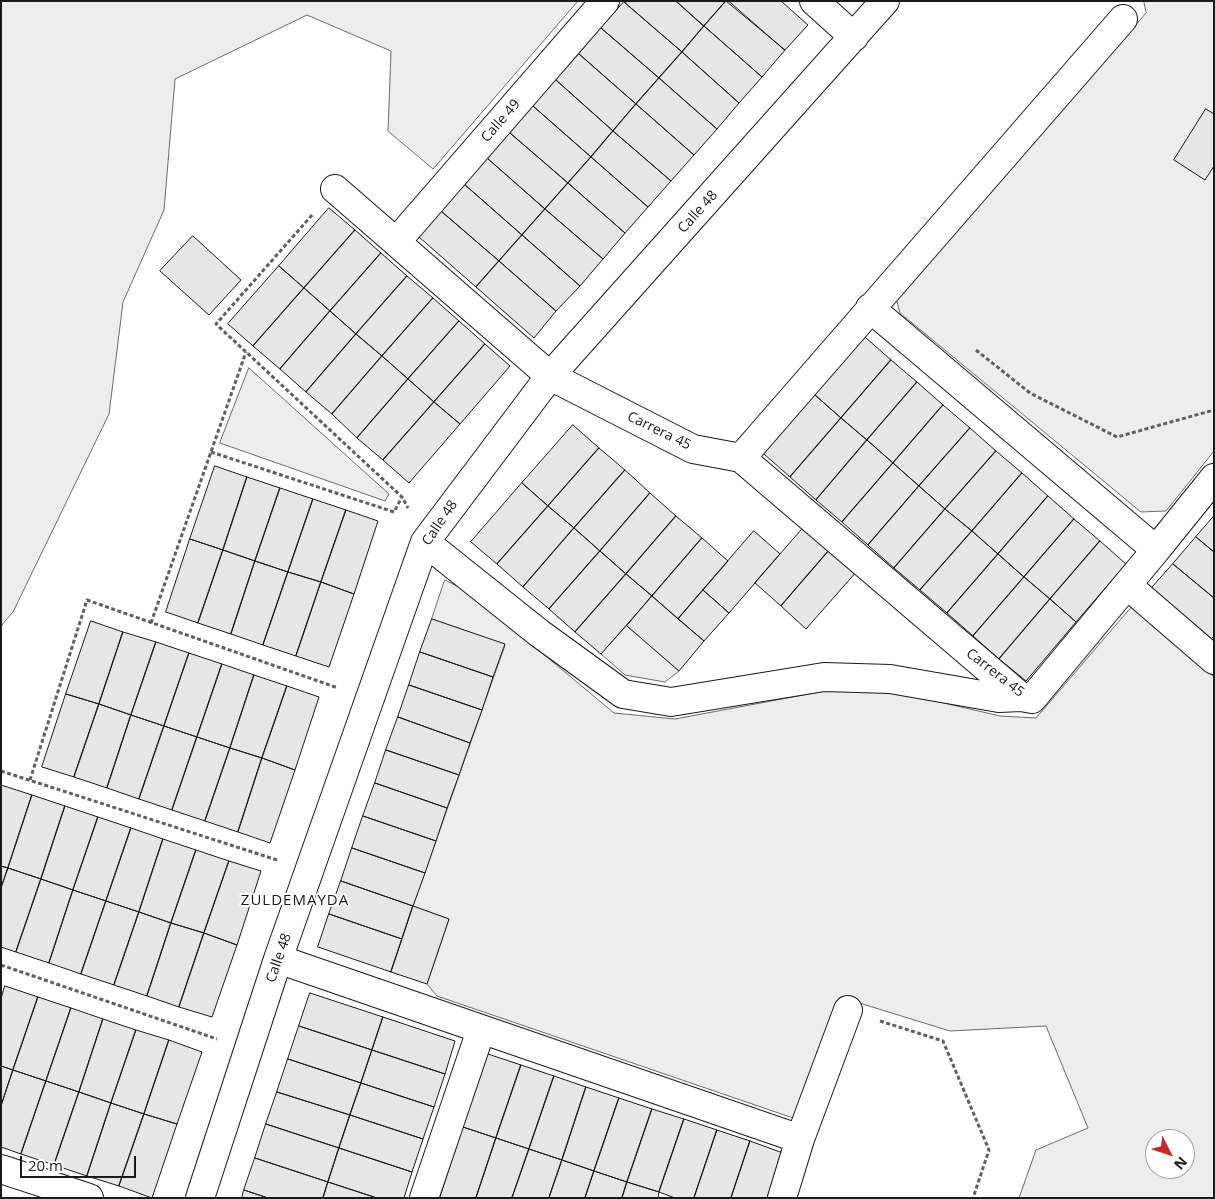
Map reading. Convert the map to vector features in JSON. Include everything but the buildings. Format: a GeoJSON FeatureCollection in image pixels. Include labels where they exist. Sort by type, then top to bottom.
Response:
{"type":"FeatureCollection","features":[{"type":"Feature","properties":{"kind":"street","name":"Calle 49"},"geometry":{"type":"LineString","coordinates":[[396,242],[606,1]]}},
{"type":"Feature","properties":{"kind":"street"},"geometry":{"type":"LineString","coordinates":[[814,1],[854,37]]}},
{"type":"Feature","properties":{"kind":"street","name":"Calle 48"},"geometry":{"type":"LineString","coordinates":[[200,1198],[278,959],[425,542],[550,376],[885,1]]}},
{"type":"Feature","properties":{"kind":"street"},"geometry":{"type":"LineString","coordinates":[[741,458],[1123,19]]}},
{"type":"Feature","properties":{"kind":"street","name":"Carrera 45"},"geometry":{"type":"LineString","coordinates":[[335,188],[550,376],[693,449],[741,458],[1027,698]]}},
{"type":"Feature","properties":{"kind":"street"},"geometry":{"type":"LineString","coordinates":[[870,308],[1156,550]]}},
{"type":"Feature","properties":{"kind":"street"},"geometry":{"type":"LineString","coordinates":[[425,542],[539,633],[623,694],[671,702],[824,677],[890,679],[999,698],[1027,698],[1127,585],[1214,478]]}},
{"type":"Feature","properties":{"kind":"street"},"geometry":{"type":"LineString","coordinates":[[1127,585],[1214,660]]}},
{"type":"Feature","properties":{"kind":"street"},"geometry":{"type":"LineString","coordinates":[[278,959],[800,1139]]}},
{"type":"Feature","properties":{"kind":"street"},"geometry":{"type":"LineString","coordinates":[[782,1198],[800,1139],[848,1010]]}},
{"type":"Feature","properties":{"kind":"street"},"geometry":{"type":"LineString","coordinates":[[424,1198],[481,1030]]}},
{"type":"Feature","properties":{"kind":"street"},"geometry":{"type":"LineString","coordinates":[[1,1169],[89,1198]]}},
{"type":"Feature","properties":{"kind":"path"},"geometry":{"type":"LineString","coordinates":[[335,188],[216,324],[402,497],[425,542]]}},
{"type":"Feature","properties":{"kind":"path"},"geometry":{"type":"LineString","coordinates":[[970,344],[1030,394],[1117,437],[1214,410]]}},
{"type":"Feature","properties":{"kind":"path"},"geometry":{"type":"LineString","coordinates":[[151,623],[246,352]]}},
{"type":"Feature","properties":{"kind":"path"},"geometry":{"type":"LineString","coordinates":[[211,452],[394,512],[402,497]]}},
{"type":"Feature","properties":{"kind":"path"},"geometry":{"type":"LineString","coordinates":[[30,780],[87,600],[370,700]]}},
{"type":"Feature","properties":{"kind":"path"},"geometry":{"type":"LineString","coordinates":[[1,771],[309,870]]}},
{"type":"Feature","properties":{"kind":"path"},"geometry":{"type":"LineString","coordinates":[[1,965],[248,1050]]}},
{"type":"Feature","properties":{"kind":"path"},"geometry":{"type":"LineString","coordinates":[[848,1010],[943,1041],[989,1150],[974,1198]]}},
{"type":"Feature","properties":{"kind":"shaded area"},"geometry":{"type":"Polygon","coordinates":[[[1,1],[578,1],[433,169],[388,131],[391,51],[307,15],[175,79],[164,210],[123,302],[109,414],[13,612],[1,626],[1,1]]]}},
{"type":"Feature","properties":{"kind":"shaded area"},"geometry":{"type":"Polygon","coordinates":[[[1144,1],[1214,1],[1214,451],[1166,511],[1141,512],[900,313],[896,298],[1146,13],[1144,1]]]}},
{"type":"Feature","properties":{"kind":"shaded area"},"geometry":{"type":"Polygon","coordinates":[[[249,368],[389,494],[385,501],[220,443],[249,368]]]}},
{"type":"Feature","properties":{"kind":"shaded area"},"geometry":{"type":"Polygon","coordinates":[[[445,580],[469,592],[614,713],[675,719],[830,690],[888,690],[1000,716],[1036,718],[1133,605],[1214,677],[1214,1198],[1019,1198],[1036,1150],[1088,1128],[1046,1026],[950,1031],[840,997],[796,1119],[437,996],[427,984],[449,919],[413,906],[505,645],[432,619],[445,580]]]}},
{"type":"Feature","properties":{"kind":"shaded area"},"geometry":{"type":"Polygon","coordinates":[[[627,626],[679,671],[665,682],[625,675],[601,654],[627,626]]]}},
{"type":"Feature","properties":{"kind":"district","name":"ZULDEMAYDA"},"geometry":{"type":"Point","coordinates":[295,901]}}]}
